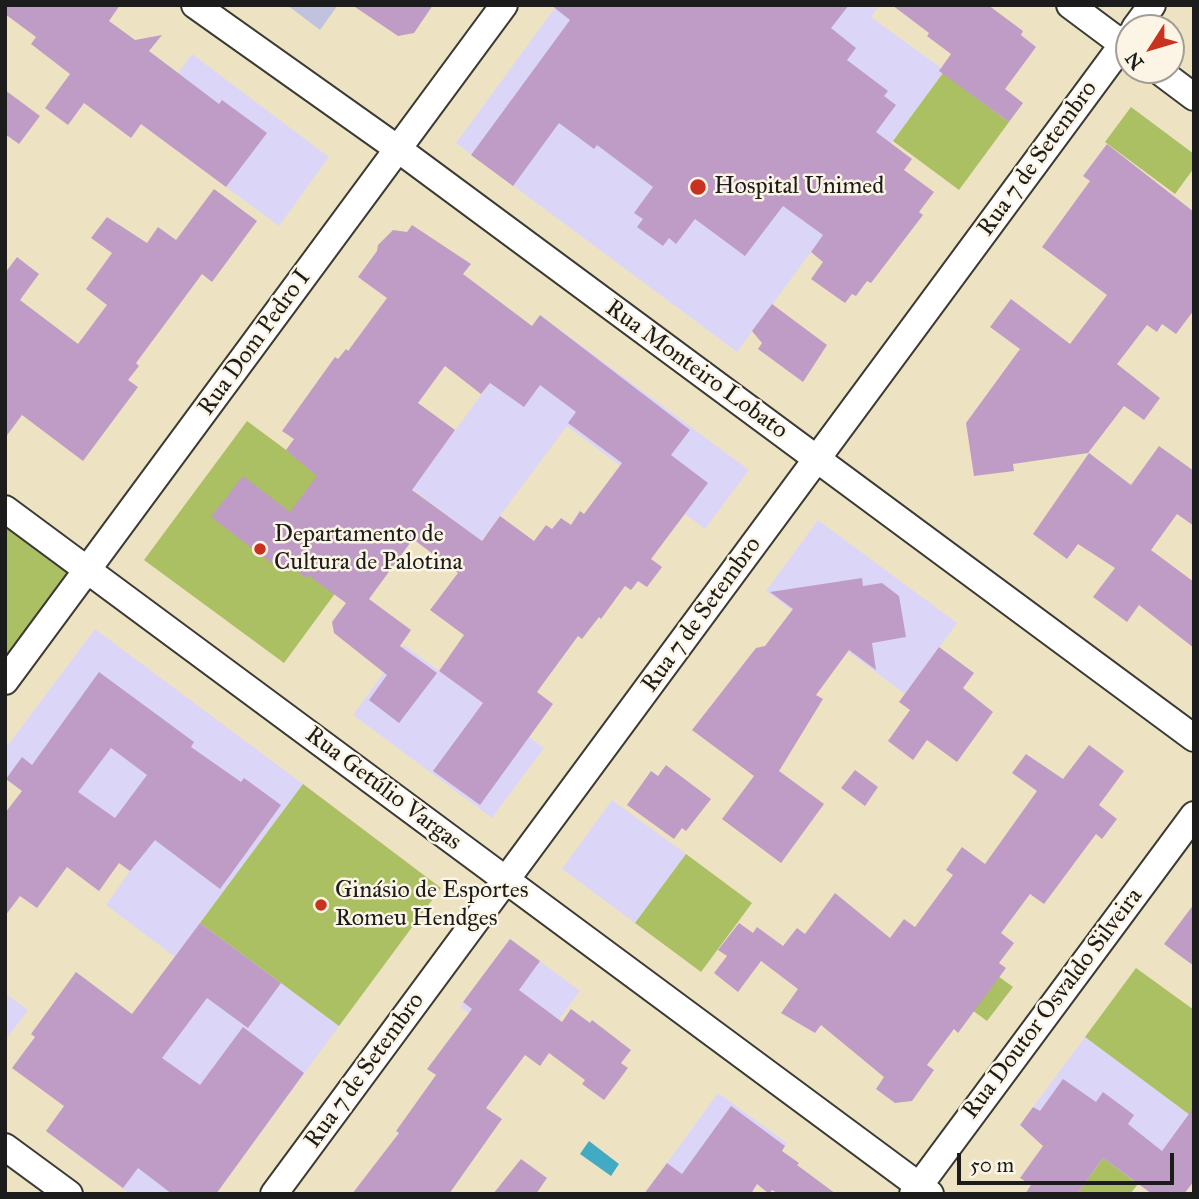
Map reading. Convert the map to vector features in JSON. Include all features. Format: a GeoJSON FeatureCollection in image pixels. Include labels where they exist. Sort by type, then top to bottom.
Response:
{"type":"FeatureCollection","features":[{"type":"Feature","properties":{"kind":"street","name":"Rua Monteiro Lobato"},"geometry":{"type":"LineString","coordinates":[[195,5],[398,149],[1194,738]]}},
{"type":"Feature","properties":{"kind":"street","name":"Rua Dom Pedro I"},"geometry":{"type":"LineString","coordinates":[[5,681],[504,5]]}},
{"type":"Feature","properties":{"kind":"street"},"geometry":{"type":"LineString","coordinates":[[1070,5],[1115,31]]}},
{"type":"Feature","properties":{"kind":"street","name":"Rua 7 de Setembro"},"geometry":{"type":"LineString","coordinates":[[274,1194],[1115,58]]}},
{"type":"Feature","properties":{"kind":"street"},"geometry":{"type":"LineString","coordinates":[[1177,84],[1194,97]]}},
{"type":"Feature","properties":{"kind":"street","name":"Rua Getúlio Vargas"},"geometry":{"type":"LineString","coordinates":[[5,509],[920,1191]]}},
{"type":"Feature","properties":{"kind":"street","name":"Rua Doutor Osvaldo Silveira"},"geometry":{"type":"LineString","coordinates":[[920,1191],[1194,815]]}},
{"type":"Feature","properties":{"kind":"street"},"geometry":{"type":"LineString","coordinates":[[5,1147],[69,1194]]}},
{"type":"Feature","properties":{"kind":"shaded area"},"geometry":{"type":"Polygon","coordinates":[[[287,5],[338,5],[320,30],[287,5]]]}},
{"type":"Feature","properties":{"kind":"shaded area","name":"Hospital Unimed"},"geometry":{"type":"Polygon","coordinates":[[[557,5],[880,5],[871,17],[941,68],[943,73],[737,352],[456,143],[557,5]]]}},
{"type":"Feature","properties":{"kind":"shaded area"},"geometry":{"type":"Polygon","coordinates":[[[192,54],[329,157],[279,226],[141,124],[192,54]]]}},
{"type":"Feature","properties":{"kind":"shaded area"},"geometry":{"type":"Polygon","coordinates":[[[540,315],[749,470],[705,529],[567,426],[481,541],[412,489],[540,315]]]}},
{"type":"Feature","properties":{"kind":"shaded area"},"geometry":{"type":"Polygon","coordinates":[[[818,520],[957,623],[905,694],[766,591],[818,520]]]}},
{"type":"Feature","properties":{"kind":"shaded area"},"geometry":{"type":"Polygon","coordinates":[[[95,629],[303,784],[200,923],[339,1026],[216,1194],[130,1194],[46,1131],[175,957],[106,905],[130,871],[5,778],[5,749],[95,629]]]}},
{"type":"Feature","properties":{"kind":"shaded area"},"geometry":{"type":"Polygon","coordinates":[[[404,645],[544,748],[492,818],[353,715],[404,645]]]}},
{"type":"Feature","properties":{"kind":"shaded area"},"geometry":{"type":"Polygon","coordinates":[[[612,800],[686,854],[635,923],[562,869],[612,800]]]}},
{"type":"Feature","properties":{"kind":"shaded area"},"geometry":{"type":"Polygon","coordinates":[[[510,939],[580,991],[530,1058],[460,1007],[510,939]]]}},
{"type":"Feature","properties":{"kind":"shaded area"},"geometry":{"type":"Polygon","coordinates":[[[5,993],[28,1010],[5,1041],[5,993]]]}},
{"type":"Feature","properties":{"kind":"shaded area"},"geometry":{"type":"Polygon","coordinates":[[[1085,1037],[1189,1114],[1138,1184],[1033,1107],[1085,1037]]]}},
{"type":"Feature","properties":{"kind":"shaded area"},"geometry":{"type":"Polygon","coordinates":[[[718,1093],[787,1143],[750,1194],[709,1194],[667,1163],[718,1093]]]}},
{"type":"Feature","properties":{"kind":"green space"},"geometry":{"type":"Polygon","coordinates":[[[943,73],[1009,122],[959,190],[893,141],[943,73]]]}},
{"type":"Feature","properties":{"kind":"green space"},"geometry":{"type":"Polygon","coordinates":[[[1131,107],[1194,154],[1194,168],[1175,194],[1105,142],[1131,107]]]}},
{"type":"Feature","properties":{"kind":"green space","name":"Departamento de Cultura de Palotina"},"geometry":{"type":"Polygon","coordinates":[[[247,421],[386,524],[284,663],[144,560],[247,421]]]}},
{"type":"Feature","properties":{"kind":"green space"},"geometry":{"type":"Polygon","coordinates":[[[5,509],[87,570],[5,681],[5,509]]]}},
{"type":"Feature","properties":{"kind":"green space","name":"Ginásio de Esportes Romeu Hendges"},"geometry":{"type":"Polygon","coordinates":[[[303,784],[441,888],[339,1026],[200,923],[303,784]]]}},
{"type":"Feature","properties":{"kind":"green space"},"geometry":{"type":"Polygon","coordinates":[[[686,854],[752,903],[701,972],[635,923],[686,854]]]}},
{"type":"Feature","properties":{"kind":"green space"},"geometry":{"type":"Polygon","coordinates":[[[941,934],[1013,987],[987,1021],[916,969],[941,934]]]}},
{"type":"Feature","properties":{"kind":"green space"},"geometry":{"type":"Polygon","coordinates":[[[1136,968],[1194,1010],[1194,1118],[1085,1037],[1136,968]]]}},
{"type":"Feature","properties":{"kind":"green space"},"geometry":{"type":"Polygon","coordinates":[[[1103,1158],[1138,1184],[1130,1194],[1077,1194],[1103,1158]]]}},
{"type":"Feature","properties":{"kind":"water"},"geometry":{"type":"Polygon","coordinates":[[[589,1141],[619,1164],[611,1176],[580,1154],[589,1141]]]}},
{"type":"Feature","properties":{"kind":"building"},"geometry":{"type":"Polygon","coordinates":[[[5,5],[120,5],[109,21],[135,40],[162,35],[149,51],[219,104],[222,100],[267,133],[226,187],[141,124],[131,138],[84,103],[68,125],[45,108],[70,74],[31,44],[36,37],[5,14],[5,5]]]}},
{"type":"Feature","properties":{"kind":"building"},"geometry":{"type":"Polygon","coordinates":[[[352,5],[433,5],[414,33],[398,36],[352,5]]]}},
{"type":"Feature","properties":{"kind":"building","name":"Hospital Unimed"},"geometry":{"type":"Polygon","coordinates":[[[551,5],[849,5],[831,28],[856,48],[847,60],[888,91],[884,96],[896,105],[876,132],[912,159],[904,170],[934,192],[919,212],[923,215],[871,283],[867,281],[856,296],[852,294],[845,303],[811,279],[823,262],[811,252],[823,235],[783,206],[745,256],[695,219],[676,244],[669,238],[663,246],[637,227],[643,219],[634,213],[653,187],[597,145],[594,149],[559,123],[513,186],[471,155],[570,20],[551,5]]]}},
{"type":"Feature","properties":{"kind":"building"},"geometry":{"type":"Polygon","coordinates":[[[892,5],[988,5],[1023,31],[1021,35],[1036,47],[1005,89],[1023,103],[1009,122],[939,71],[951,54],[892,5]]]}},
{"type":"Feature","properties":{"kind":"building"},"geometry":{"type":"Polygon","coordinates":[[[5,90],[40,116],[19,144],[5,134],[5,90]]]}},
{"type":"Feature","properties":{"kind":"building"},"geometry":{"type":"Polygon","coordinates":[[[1107,144],[1194,212],[1194,310],[1176,334],[1162,324],[1157,332],[1147,325],[1117,364],[1160,398],[1144,420],[1124,406],[1088,453],[1013,464],[1014,471],[974,476],[966,423],[1020,349],[990,327],[1011,299],[1070,344],[1107,295],[1042,247],[1090,181],[1083,176],[1107,144]]]}},
{"type":"Feature","properties":{"kind":"building"},"geometry":{"type":"Polygon","coordinates":[[[214,189],[257,221],[212,282],[202,274],[136,363],[139,366],[128,380],[138,387],[83,461],[22,415],[5,438],[5,273],[17,257],[39,274],[20,300],[78,344],[107,305],[86,289],[112,253],[91,238],[107,217],[147,243],[158,227],[176,240],[214,189]]]}},
{"type":"Feature","properties":{"kind":"building"},"geometry":{"type":"Polygon","coordinates":[[[412,225],[471,264],[463,274],[532,326],[540,315],[690,430],[671,455],[708,483],[651,559],[662,567],[647,587],[638,581],[631,590],[625,586],[601,619],[599,617],[582,639],[578,636],[537,692],[553,704],[480,805],[433,771],[483,703],[439,671],[464,635],[430,610],[458,573],[413,539],[369,599],[411,630],[400,646],[437,673],[399,723],[369,700],[387,675],[334,633],[332,622],[346,603],[308,575],[306,578],[287,564],[282,571],[211,517],[243,476],[290,512],[317,476],[286,450],[294,439],[282,431],[335,357],[338,359],[346,349],[348,351],[387,298],[358,277],[377,251],[378,245],[393,230],[407,232],[412,225]],[[445,366],[418,403],[455,430],[412,490],[482,541],[500,516],[534,541],[546,525],[552,529],[561,518],[571,525],[580,511],[584,514],[622,463],[568,423],[576,412],[540,385],[524,407],[490,383],[481,394],[445,366]]]}},
{"type":"Feature","properties":{"kind":"building"},"geometry":{"type":"Polygon","coordinates":[[[772,304],[827,345],[803,382],[758,349],[762,343],[752,331],[772,304]]]}},
{"type":"Feature","properties":{"kind":"building"},"geometry":{"type":"Polygon","coordinates":[[[1159,446],[1194,471],[1194,526],[1177,514],[1151,550],[1194,582],[1194,648],[1139,605],[1127,622],[1093,597],[1115,568],[1078,544],[1067,559],[1033,534],[1089,453],[1131,485],[1159,446]]]}},
{"type":"Feature","properties":{"kind":"building"},"geometry":{"type":"Polygon","coordinates":[[[862,578],[863,586],[882,583],[899,596],[906,637],[872,643],[876,670],[849,650],[816,695],[823,699],[779,771],[824,804],[781,863],[722,819],[754,776],[692,730],[756,648],[765,646],[793,609],[770,592],[862,578]]]}},
{"type":"Feature","properties":{"kind":"building"},"geometry":{"type":"Polygon","coordinates":[[[939,647],[974,673],[963,688],[993,712],[957,762],[927,740],[913,760],[888,741],[910,710],[899,702],[939,647]]]}},
{"type":"Feature","properties":{"kind":"building"},"geometry":{"type":"Polygon","coordinates":[[[99,672],[194,742],[191,747],[241,782],[244,778],[281,805],[220,889],[155,840],[130,871],[119,863],[99,891],[67,867],[37,908],[20,896],[5,916],[5,813],[22,791],[6,779],[22,757],[32,765],[99,672]],[[111,748],[78,792],[115,818],[147,775],[111,748]]]}},
{"type":"Feature","properties":{"kind":"building"},"geometry":{"type":"Polygon","coordinates":[[[1089,745],[1124,771],[1099,805],[1117,819],[1102,839],[1096,834],[1044,904],[1030,894],[1001,933],[1014,943],[999,963],[1006,968],[958,1033],[954,1029],[927,1065],[934,1070],[912,1101],[895,1103],[876,1089],[884,1077],[821,1025],[815,1033],[781,1013],[798,989],[761,961],[738,992],[714,973],[727,956],[718,950],[739,923],[753,933],[757,927],[783,946],[797,928],[805,934],[835,893],[890,938],[904,919],[915,927],[953,875],[946,870],[962,847],[985,864],[1037,791],[1012,773],[1026,754],[1063,779],[1089,745]]]}},
{"type":"Feature","properties":{"kind":"building"},"geometry":{"type":"Polygon","coordinates":[[[666,765],[711,799],[686,831],[682,828],[674,839],[627,805],[651,771],[658,776],[666,765]]]}},
{"type":"Feature","properties":{"kind":"building"},"geometry":{"type":"Polygon","coordinates":[[[855,770],[878,787],[865,806],[841,788],[855,770]]]}},
{"type":"Feature","properties":{"kind":"building"},"geometry":{"type":"Polygon","coordinates":[[[1194,904],[1194,966],[1164,944],[1194,904]]]}},
{"type":"Feature","properties":{"kind":"building"},"geometry":{"type":"Polygon","coordinates":[[[200,923],[281,983],[248,1028],[207,998],[162,1058],[200,1085],[243,1027],[304,1073],[216,1194],[172,1194],[138,1168],[123,1188],[46,1131],[64,1106],[12,1068],[35,1037],[31,1034],[76,972],[132,1014],[200,923]]]}},
{"type":"Feature","properties":{"kind":"building"},"geometry":{"type":"Polygon","coordinates":[[[510,939],[540,961],[519,990],[562,1022],[571,1009],[590,1023],[592,1020],[631,1050],[621,1063],[628,1068],[604,1100],[582,1084],[585,1080],[549,1053],[540,1066],[525,1055],[486,1108],[502,1119],[449,1194],[352,1194],[399,1133],[396,1131],[436,1075],[427,1069],[472,1009],[463,1002],[510,939]]]}},
{"type":"Feature","properties":{"kind":"building"},"geometry":{"type":"Polygon","coordinates":[[[1063,1079],[1096,1102],[1103,1092],[1134,1115],[1128,1124],[1162,1151],[1194,1107],[1194,1181],[1184,1194],[1152,1194],[1103,1158],[1077,1194],[1025,1194],[1031,1185],[1020,1178],[1043,1146],[1020,1125],[1033,1107],[1040,1111],[1063,1079]]]}},
{"type":"Feature","properties":{"kind":"building"},"geometry":{"type":"Polygon","coordinates":[[[731,1106],[785,1146],[782,1151],[836,1194],[779,1194],[772,1190],[769,1194],[757,1184],[751,1194],[644,1194],[667,1163],[682,1174],[731,1106]]]}},
{"type":"Feature","properties":{"kind":"building"},"geometry":{"type":"Polygon","coordinates":[[[521,1159],[547,1178],[536,1194],[493,1194],[521,1159]]]}},
{"type":"Feature","properties":{"kind":"place","name":"Hospital Unimed"},"geometry":{"type":"Point","coordinates":[698,187]}},
{"type":"Feature","properties":{"kind":"place","name":"Departamento de Cultura de Palotina"},"geometry":{"type":"Point","coordinates":[260,549]}},
{"type":"Feature","properties":{"kind":"place","name":"Ginásio de Esportes Romeu Hendges"},"geometry":{"type":"Point","coordinates":[321,905]}}]}
